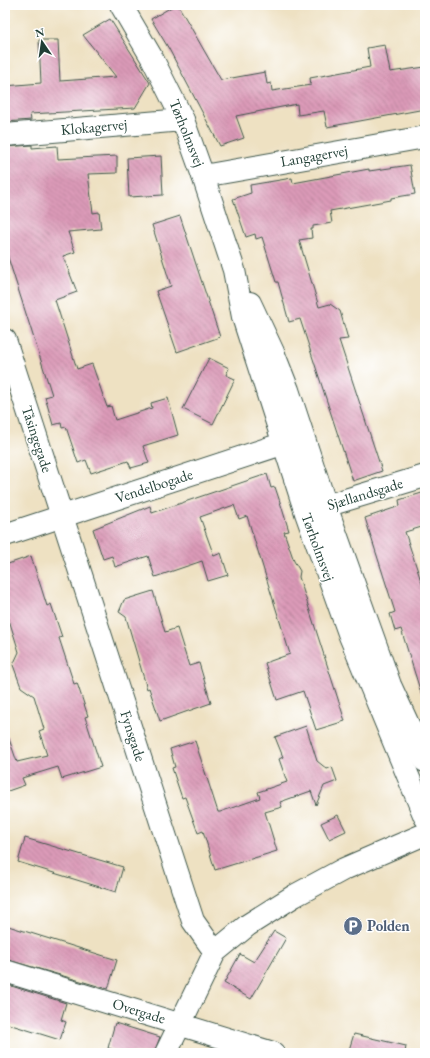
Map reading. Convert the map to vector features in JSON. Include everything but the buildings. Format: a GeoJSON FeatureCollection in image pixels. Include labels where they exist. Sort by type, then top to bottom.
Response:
{"type":"FeatureCollection","features":[{"type":"Feature","properties":{"kind":"street","name":"Tørholmsvej"},"geometry":{"type":"LineString","coordinates":[[121,5],[152,58],[183,120],[204,176],[234,270],[274,352],[294,440],[306,513],[366,678],[425,817]]}},
{"type":"Feature","properties":{"kind":"street","name":"Klokagervej"},"geometry":{"type":"LineString","coordinates":[[5,134],[183,120]]}},
{"type":"Feature","properties":{"kind":"street","name":"Langagervej"},"geometry":{"type":"LineString","coordinates":[[204,176],[425,137]]}},
{"type":"Feature","properties":{"kind":"street","name":"Tåsingegade"},"geometry":{"type":"LineString","coordinates":[[5,340],[61,516]]}},
{"type":"Feature","properties":{"kind":"street","name":"Tørholmsvej"},"geometry":{"type":"LineString","coordinates":[[294,440],[326,506],[390,685],[425,761]]}},
{"type":"Feature","properties":{"kind":"street","name":"Vendelbogade"},"geometry":{"type":"LineString","coordinates":[[5,535],[294,440]]}},
{"type":"Feature","properties":{"kind":"street","name":"Sjællandsgade"},"geometry":{"type":"LineString","coordinates":[[306,513],[425,476]]}},
{"type":"Feature","properties":{"kind":"street","name":"Fynsgade"},"geometry":{"type":"LineString","coordinates":[[61,516],[193,921],[214,952]]}},
{"type":"Feature","properties":{"kind":"street"},"geometry":{"type":"LineString","coordinates":[[166,1053],[214,952],[248,925],[294,896],[344,870],[425,834]]}},
{"type":"Feature","properties":{"kind":"street","name":"Overgade"},"geometry":{"type":"LineString","coordinates":[[5,971],[273,1053]]}},
{"type":"Feature","properties":{"kind":"place","name":"Polden"},"geometry":{"type":"Point","coordinates":[353,926]}}]}
